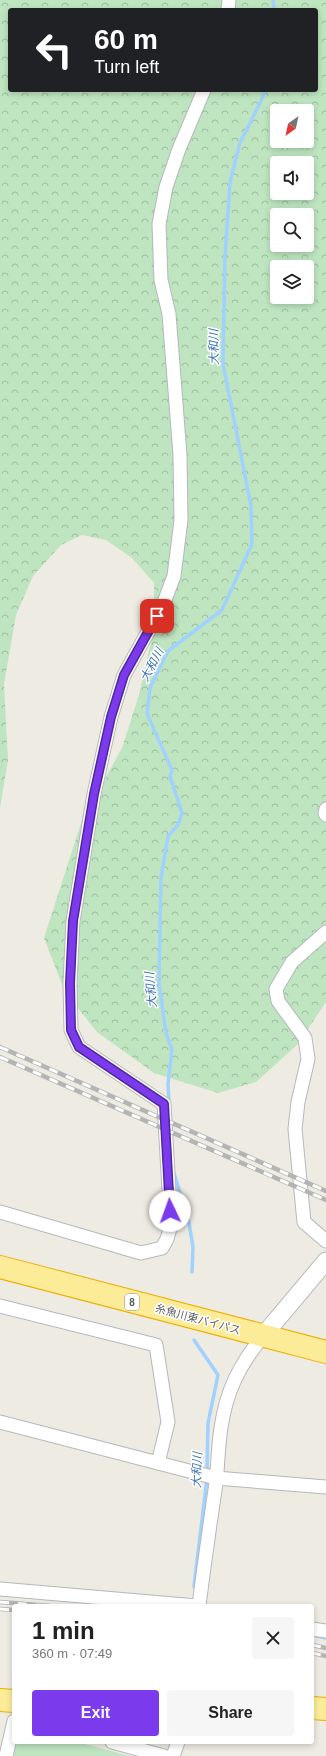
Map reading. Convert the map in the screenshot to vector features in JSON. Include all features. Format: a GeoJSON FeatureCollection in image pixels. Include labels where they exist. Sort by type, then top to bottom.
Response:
{"type":"FeatureCollection","features":[{"type":"Feature","properties":{"kind":"highway","name":"糸魚川東バイパス"},"geometry":{"type":"LineString","coordinates":[[0,1267],[326,1352]]}},
{"type":"Feature","properties":{"kind":"highway"},"geometry":{"type":"LineString","coordinates":[[0,1700],[12,1701]]}},
{"type":"Feature","properties":{"kind":"highway"},"geometry":{"type":"LineString","coordinates":[[314,1708],[326,1709]]}},
{"type":"Feature","properties":{"kind":"street"},"geometry":{"type":"LineString","coordinates":[[0,1212],[141,1253],[162,1248],[171,1225],[164,1104],[79,1047],[71,1030],[70,983],[73,921],[94,794],[111,717],[124,675],[163,605],[174,576],[181,520],[180,455],[169,314],[161,280],[159,224],[166,188],[179,149],[203,92]]}},
{"type":"Feature","properties":{"kind":"street"},"geometry":{"type":"LineString","coordinates":[[326,809],[326,815]]}},
{"type":"Feature","properties":{"kind":"street"},"geometry":{"type":"LineString","coordinates":[[326,932],[292,962],[276,989],[278,1001],[305,1038],[308,1059],[298,1102],[295,1129],[304,1222],[326,1241]]}},
{"type":"Feature","properties":{"kind":"street"},"geometry":{"type":"LineString","coordinates":[[198,1604],[216,1478],[221,1428],[227,1400],[233,1383],[247,1356],[326,1261]]}},
{"type":"Feature","properties":{"kind":"street"},"geometry":{"type":"LineString","coordinates":[[0,1306],[156,1345],[168,1422],[158,1463]]}},
{"type":"Feature","properties":{"kind":"street"},"geometry":{"type":"LineString","coordinates":[[0,1422],[216,1478],[326,1488]]}},
{"type":"Feature","properties":{"kind":"street"},"geometry":{"type":"LineString","coordinates":[[0,1589],[175,1604]]}},
{"type":"Feature","properties":{"kind":"street"},"geometry":{"type":"LineString","coordinates":[[314,1629],[326,1632]]}},
{"type":"Feature","properties":{"kind":"street"},"geometry":{"type":"LineString","coordinates":[[6,1756],[12,1730]]}},
{"type":"Feature","properties":{"kind":"street"},"geometry":{"type":"LineString","coordinates":[[119,1744],[164,1756]]}},
{"type":"Feature","properties":{"kind":"street"},"geometry":{"type":"LineString","coordinates":[[173,1756],[177,1744]]}},
{"type":"Feature","properties":{"kind":"green space"},"geometry":{"type":"Polygon","coordinates":[[[0,0],[326,0],[326,1002],[298,1044],[256,1082],[218,1093],[154,1073],[97,1032],[65,992],[44,938],[82,820],[122,748],[139,695],[154,628],[154,583],[132,558],[106,540],[82,535],[61,545],[33,576],[16,615],[4,684],[8,760],[0,808],[0,0]]]}},
{"type":"Feature","properties":{"kind":"green space"},"geometry":{"type":"Polygon","coordinates":[[[14,1744],[85,1744],[129,1756],[11,1756],[14,1744]]]}},
{"type":"Feature","properties":{"kind":"waterway","name":"大和川"},"geometry":{"type":"LineString","coordinates":[[273,0],[274,8]]}},
{"type":"Feature","properties":{"kind":"waterway","name":"大和川"},"geometry":{"type":"LineString","coordinates":[[169,1103],[168,1084],[172,1050],[166,1033],[159,983],[161,878],[168,836],[178,825],[182,813],[170,776],[172,770],[147,714],[150,688],[168,651],[222,610],[252,544],[251,506],[223,364],[225,256],[230,182],[240,143],[264,92]]}},
{"type":"Feature","properties":{"kind":"waterway","name":"大和川"},"geometry":{"type":"LineString","coordinates":[[174,1173],[189,1223],[193,1247],[192,1272]]}},
{"type":"Feature","properties":{"kind":"waterway","name":"大和川"},"geometry":{"type":"LineString","coordinates":[[194,1340],[218,1375],[208,1423],[207,1473]]}},
{"type":"Feature","properties":{"kind":"waterway","name":"大和川"},"geometry":{"type":"LineString","coordinates":[[197,1591],[194,1586],[207,1479]]}},
{"type":"Feature","properties":{"kind":"waterway","name":"大和川"},"geometry":{"type":"LineString","coordinates":[[317,1636],[326,1638]]}},
{"type":"Feature","properties":{"kind":"railway"},"geometry":{"type":"LineString","coordinates":[[0,1047],[326,1191]]}},
{"type":"Feature","properties":{"kind":"railway"},"geometry":{"type":"LineString","coordinates":[[0,1057],[326,1200]]}},
{"type":"Feature","properties":{"kind":"railway"},"geometry":{"type":"LineString","coordinates":[[0,1602],[25,1604]]}},
{"type":"Feature","properties":{"kind":"railway"},"geometry":{"type":"LineString","coordinates":[[0,1609],[12,1610]]}},
{"type":"Feature","properties":{"kind":"railway"},"geometry":{"type":"LineString","coordinates":[[314,1645],[326,1648]]}},
{"type":"Feature","properties":{"kind":"railway"},"geometry":{"type":"LineString","coordinates":[[314,1653],[326,1656]]}},
{"type":"Feature","properties":{"kind":"route"},"geometry":{"type":"LineString","coordinates":[[157,616],[124,675],[111,717],[94,794],[73,921],[70,983],[71,1030],[79,1047],[164,1104],[170,1211]]}}]}
